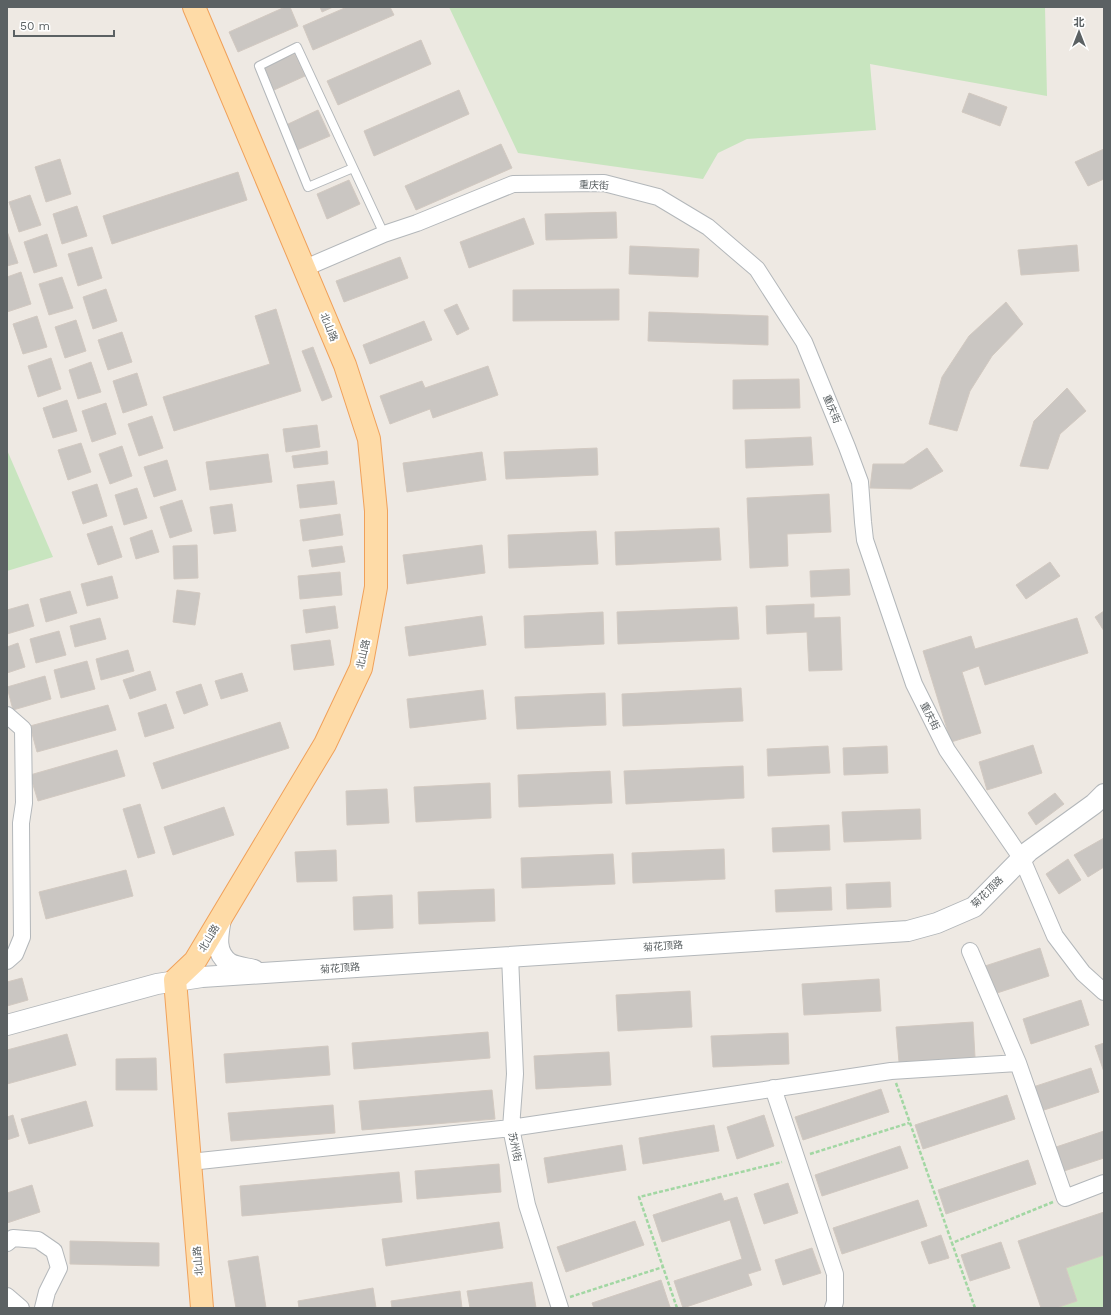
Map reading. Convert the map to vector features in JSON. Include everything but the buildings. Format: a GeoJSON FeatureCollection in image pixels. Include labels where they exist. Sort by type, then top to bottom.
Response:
{"type":"FeatureCollection","features":[{"type":"Feature","properties":{"kind":"main road","name":"北山路"},"geometry":{"type":"LineString","coordinates":[[194,7],[345,365],[369,439],[376,511],[376,587],[361,668],[325,744],[195,960],[175,980],[202,1308]]}},
{"type":"Feature","properties":{"kind":"street","name":"重庆街"},"geometry":{"type":"LineString","coordinates":[[305,268],[384,234],[417,223],[513,184],[604,183],[658,198],[708,227],[757,269],[804,342],[847,447],[860,482],[865,540],[914,684],[947,750],[1022,859],[1055,936],[1083,973],[1104,992]]}},
{"type":"Feature","properties":{"kind":"street"},"geometry":{"type":"LineString","coordinates":[[7,716],[23,729],[24,803],[21,823],[22,937],[14,954],[7,961]]}},
{"type":"Feature","properties":{"kind":"street","name":"菊花顶路"},"geometry":{"type":"LineString","coordinates":[[126,992],[175,980],[263,973],[908,931],[937,923],[974,907],[1029,851],[1094,804],[1104,794]]}},
{"type":"Feature","properties":{"kind":"street"},"geometry":{"type":"LineString","coordinates":[[221,917],[217,942],[221,954],[230,963],[263,973]]}},
{"type":"Feature","properties":{"kind":"street"},"geometry":{"type":"LineString","coordinates":[[970,951],[1018,1063],[1065,1198],[1104,1183]]}},
{"type":"Feature","properties":{"kind":"street","name":"苏州街"},"geometry":{"type":"LineString","coordinates":[[510,956],[515,1074],[510,1128],[527,1205],[559,1304]]}},
{"type":"Feature","properties":{"kind":"street"},"geometry":{"type":"LineString","coordinates":[[7,1025],[126,992],[152,990],[168,1002],[180,1035]]}},
{"type":"Feature","properties":{"kind":"street"},"geometry":{"type":"LineString","coordinates":[[190,1162],[510,1128],[892,1071],[1018,1063]]}},
{"type":"Feature","properties":{"kind":"street"},"geometry":{"type":"LineString","coordinates":[[773,1088],[835,1274],[835,1302],[833,1308]]}},
{"type":"Feature","properties":{"kind":"street"},"geometry":{"type":"LineString","coordinates":[[7,1243],[13,1238],[38,1240],[54,1251],[59,1268],[48,1292],[43,1308]]}},
{"type":"Feature","properties":{"kind":"street"},"geometry":{"type":"LineString","coordinates":[[7,1296],[21,1308]]}},
{"type":"Feature","properties":{"kind":"lane"},"geometry":{"type":"LineString","coordinates":[[353,168],[308,187],[259,66],[297,47],[384,234]]}},
{"type":"Feature","properties":{"kind":"path"},"geometry":{"type":"LineString","coordinates":[[892,1071],[975,1308]]}},
{"type":"Feature","properties":{"kind":"path"},"geometry":{"type":"LineString","coordinates":[[677,1308],[639,1197],[797,1158],[909,1123]]}},
{"type":"Feature","properties":{"kind":"path"},"geometry":{"type":"LineString","coordinates":[[952,1243],[1065,1198]]}},
{"type":"Feature","properties":{"kind":"path"},"geometry":{"type":"LineString","coordinates":[[559,1304],[663,1267]]}},
{"type":"Feature","properties":{"kind":"green space"},"geometry":{"type":"Polygon","coordinates":[[[449,7],[1045,7],[1047,96],[870,64],[876,130],[747,139],[718,153],[703,179],[518,153],[449,7]]]}},
{"type":"Feature","properties":{"kind":"green space"},"geometry":{"type":"Polygon","coordinates":[[[7,450],[53,557],[7,571],[7,450]]]}},
{"type":"Feature","properties":{"kind":"green space"},"geometry":{"type":"Polygon","coordinates":[[[1104,1255],[1104,1308],[1056,1308],[1077,1301],[1066,1268],[1104,1255]]]}}]}
